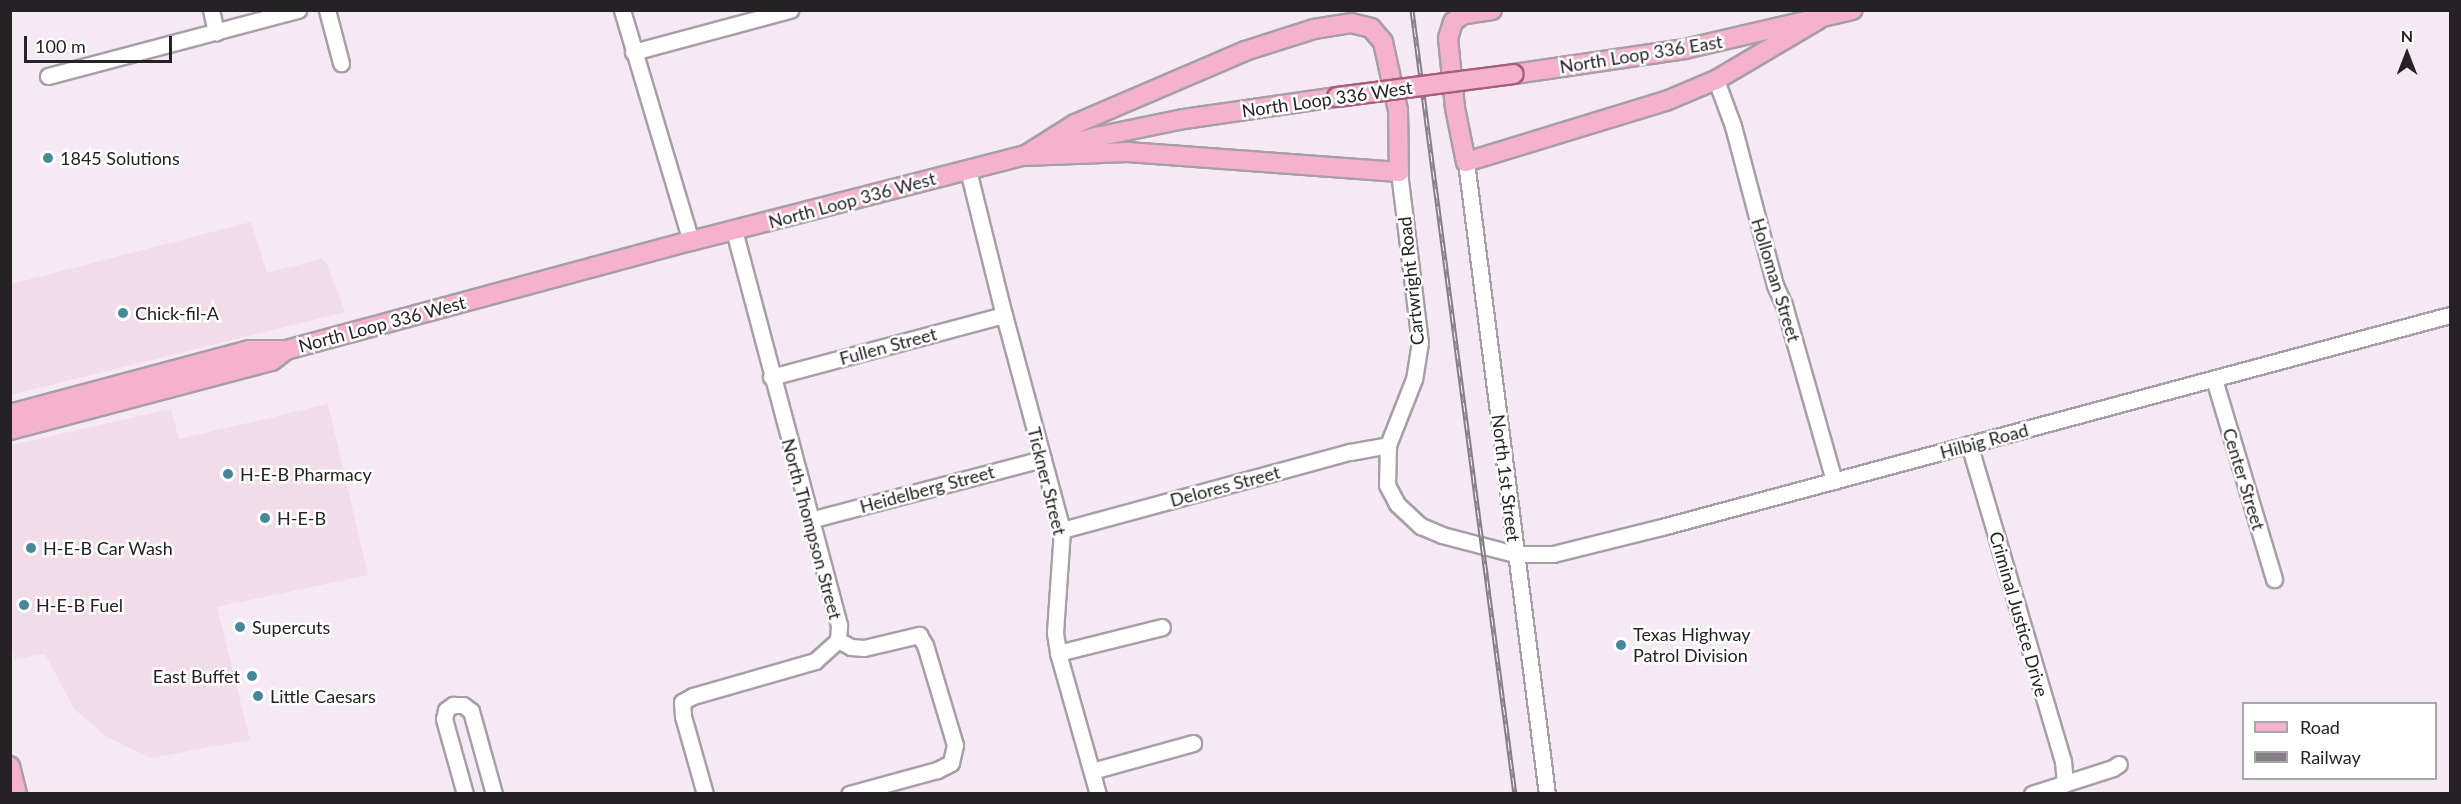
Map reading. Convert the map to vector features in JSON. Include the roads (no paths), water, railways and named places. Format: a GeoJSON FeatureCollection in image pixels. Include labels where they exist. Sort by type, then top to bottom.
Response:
{"type":"FeatureCollection","features":[{"type":"Feature","properties":{"kind":"main road"},"geometry":{"type":"LineString","coordinates":[[1491,10],[1470,12],[1457,18],[1448,38],[1455,108],[1466,162],[1666,101],[1716,80],[1815,15],[1846,12]]}},
{"type":"Feature","properties":{"kind":"main road","name":"North Loop 336 East"},"geometry":{"type":"LineString","coordinates":[[1426,86],[1685,49],[1815,15]]}},
{"type":"Feature","properties":{"kind":"main road"},"geometry":{"type":"LineString","coordinates":[[1333,25],[1362,25],[1377,32],[1383,42],[1398,110],[1399,172],[1128,152],[1024,156],[1075,124],[1245,51],[1291,35],[1333,25]]}},
{"type":"Feature","properties":{"kind":"main road","name":"North Loop 336 West"},"geometry":{"type":"LineString","coordinates":[[10,414],[249,350],[286,350],[691,241],[1155,124],[1426,86]]}},
{"type":"Feature","properties":{"kind":"main road","name":"North Loop 336 West"},"geometry":{"type":"LineString","coordinates":[[10,430],[272,361],[286,350]]}},
{"type":"Feature","properties":{"kind":"main road"},"geometry":{"type":"LineString","coordinates":[[157,391],[162,381],[206,369],[217,358]]}},
{"type":"Feature","properties":{"kind":"main road"},"geometry":{"type":"LineString","coordinates":[[114,403],[147,376]]}},
{"type":"Feature","properties":{"kind":"main road"},"geometry":{"type":"LineString","coordinates":[[11,768],[17,794]]}},
{"type":"Feature","properties":{"kind":"street"},"geometry":{"type":"LineString","coordinates":[[211,10],[216,32]]}},
{"type":"Feature","properties":{"kind":"street"},"geometry":{"type":"LineString","coordinates":[[48,76],[298,10]]}},
{"type":"Feature","properties":{"kind":"street"},"geometry":{"type":"LineString","coordinates":[[327,10],[341,63]]}},
{"type":"Feature","properties":{"kind":"street"},"geometry":{"type":"LineString","coordinates":[[622,10],[691,241]]}},
{"type":"Feature","properties":{"kind":"street"},"geometry":{"type":"LineString","coordinates":[[633,52],[790,10]]}},
{"type":"Feature","properties":{"kind":"street","name":"Holloman Street"},"geometry":{"type":"LineString","coordinates":[[1716,80],[1733,126],[1775,285],[1784,305],[1834,481]]}},
{"type":"Feature","properties":{"kind":"street","name":"North 1st Street"},"geometry":{"type":"LineString","coordinates":[[1466,162],[1547,794]]}},
{"type":"Feature","properties":{"kind":"street","name":"Tickner Street"},"geometry":{"type":"LineString","coordinates":[[969,170],[1004,315],[1062,530],[1055,633],[1058,653],[1098,794]]}},
{"type":"Feature","properties":{"kind":"street","name":"Cartwright Road"},"geometry":{"type":"LineString","coordinates":[[1399,172],[1420,342],[1414,379],[1388,445],[1387,485],[1405,514],[1421,526],[1443,535],[1515,554]]}},
{"type":"Feature","properties":{"kind":"street","name":"North Thompson Street"},"geometry":{"type":"LineString","coordinates":[[705,794],[683,716],[682,702],[693,696],[815,662],[838,640],[838,625],[734,231]]}},
{"type":"Feature","properties":{"kind":"street","name":"Fullen Street"},"geometry":{"type":"LineString","coordinates":[[771,377],[1004,315]]}},
{"type":"Feature","properties":{"kind":"street","name":"Hilbig Road"},"geometry":{"type":"LineString","coordinates":[[1515,554],[1553,554],[2451,315]]}},
{"type":"Feature","properties":{"kind":"street","name":"Center Street"},"geometry":{"type":"LineString","coordinates":[[2214,379],[2274,579]]}},
{"type":"Feature","properties":{"kind":"street","name":"Criminal Justice Drive"},"geometry":{"type":"LineString","coordinates":[[1969,444],[2063,761],[2065,784]]}},
{"type":"Feature","properties":{"kind":"street","name":"Delores Street"},"geometry":{"type":"LineString","coordinates":[[1062,530],[1350,452],[1388,445]]}},
{"type":"Feature","properties":{"kind":"street","name":"Heidelberg Street"},"geometry":{"type":"LineString","coordinates":[[810,520],[1043,459]]}},
{"type":"Feature","properties":{"kind":"street"},"geometry":{"type":"LineString","coordinates":[[1058,653],[1162,627]]}},
{"type":"Feature","properties":{"kind":"street"},"geometry":{"type":"LineString","coordinates":[[838,640],[851,647],[864,648],[904,636],[919,635],[925,645],[955,746],[951,763],[937,770],[849,794]]}},
{"type":"Feature","properties":{"kind":"street"},"geometry":{"type":"LineString","coordinates":[[465,794],[444,719],[446,710],[453,705],[464,705],[471,711],[494,794]]}},
{"type":"Feature","properties":{"kind":"street"},"geometry":{"type":"LineString","coordinates":[[1092,771],[1193,743]]}},
{"type":"Feature","properties":{"kind":"street"},"geometry":{"type":"LineString","coordinates":[[2032,794],[2113,768],[2119,764]]}},
{"type":"Feature","properties":{"kind":"railway"},"geometry":{"type":"LineString","coordinates":[[1412,10],[1515,794]]}},
{"type":"Feature","properties":{"kind":"place","name":"1845 Solutions"},"geometry":{"type":"Point","coordinates":[48,158]}},
{"type":"Feature","properties":{"kind":"place","name":"Chick-fil-A"},"geometry":{"type":"Point","coordinates":[123,313]}},
{"type":"Feature","properties":{"kind":"place","name":"H-E-B Pharmacy"},"geometry":{"type":"Point","coordinates":[228,474]}},
{"type":"Feature","properties":{"kind":"place","name":"H-E-B"},"geometry":{"type":"Point","coordinates":[265,518]}},
{"type":"Feature","properties":{"kind":"place","name":"H-E-B Car Wash"},"geometry":{"type":"Point","coordinates":[31,548]}},
{"type":"Feature","properties":{"kind":"place","name":"H-E-B Fuel"},"geometry":{"type":"Point","coordinates":[24,605]}},
{"type":"Feature","properties":{"kind":"place","name":"Supercuts"},"geometry":{"type":"Point","coordinates":[240,627]}},
{"type":"Feature","properties":{"kind":"place","name":"Texas Highway Patrol Division"},"geometry":{"type":"Point","coordinates":[1621,645]}},
{"type":"Feature","properties":{"kind":"place","name":"East Buffet"},"geometry":{"type":"Point","coordinates":[252,676]}},
{"type":"Feature","properties":{"kind":"place","name":"Little Caesars"},"geometry":{"type":"Point","coordinates":[258,696]}}]}
